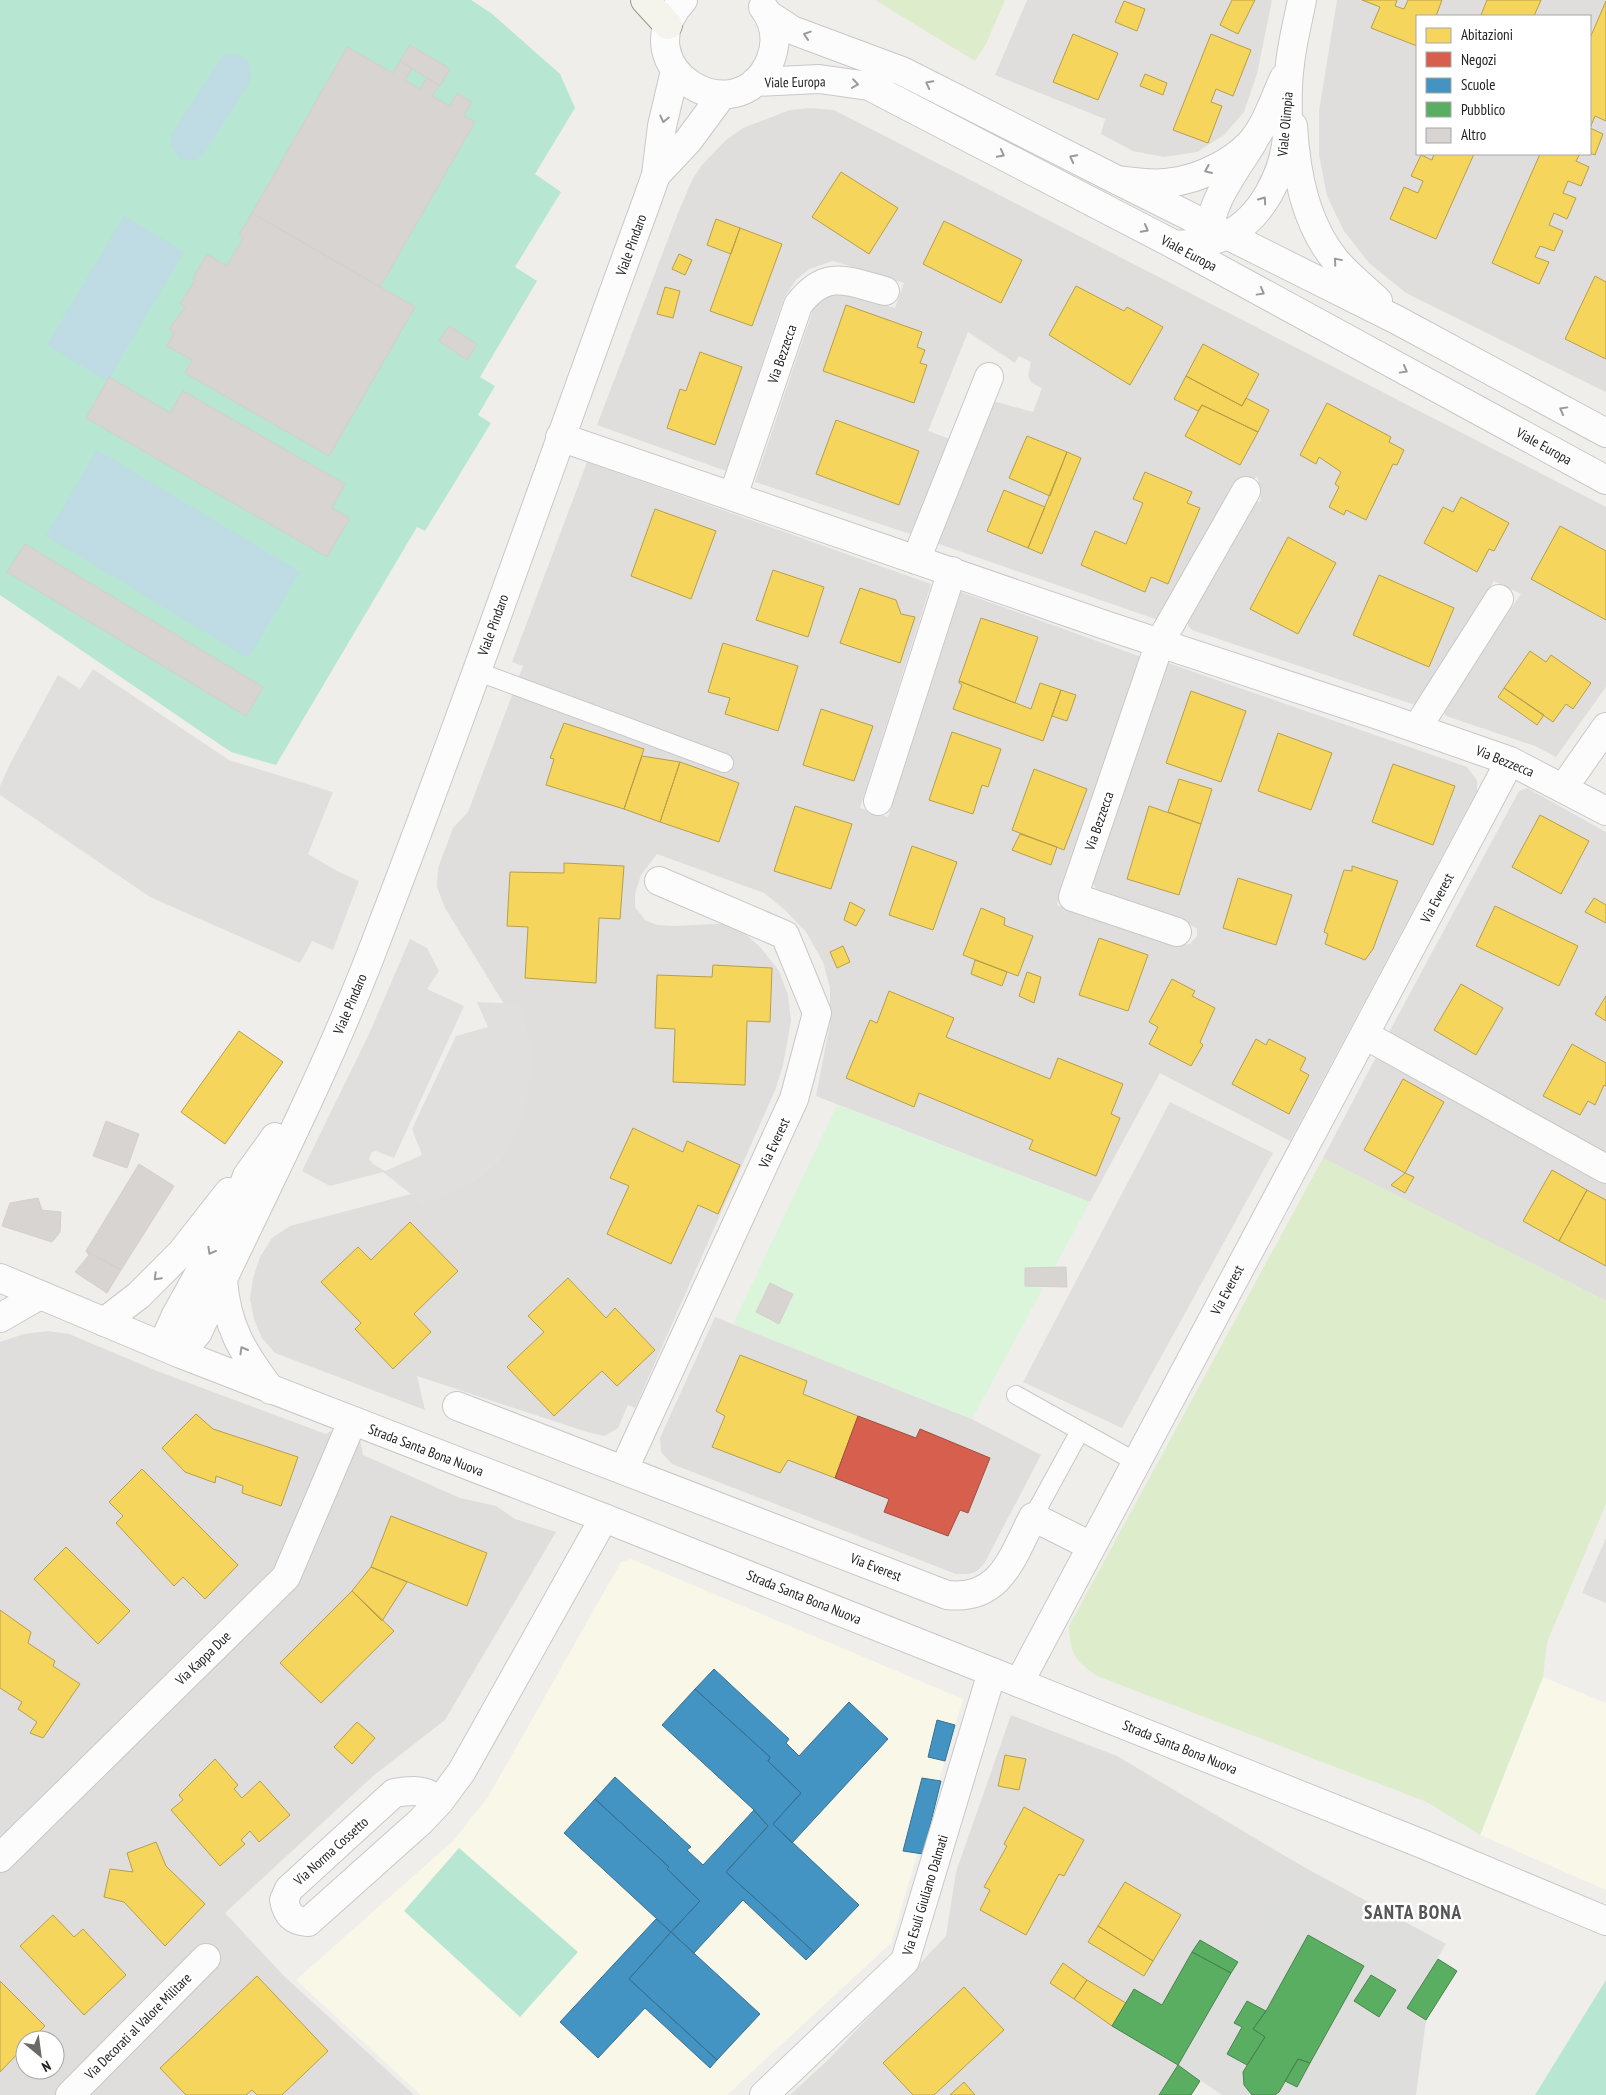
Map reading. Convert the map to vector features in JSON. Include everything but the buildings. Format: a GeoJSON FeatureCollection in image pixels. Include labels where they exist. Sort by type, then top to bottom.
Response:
{"type":"FeatureCollection","features":[{"type":"Feature","properties":{"kind":"main road"},"geometry":{"type":"LineString","coordinates":[[645,0],[668,24]]}},
{"type":"Feature","properties":{"kind":"street"},"geometry":{"type":"LineString","coordinates":[[683,0],[674,9],[668,24],[665,41],[668,56],[675,71],[688,84],[704,93],[722,95]]}},
{"type":"Feature","properties":{"kind":"street","name":"Viale Olimpia"},"geometry":{"type":"LineString","coordinates":[[1215,233],[1252,215],[1270,190],[1281,167],[1287,138],[1289,65],[1302,0]]}},
{"type":"Feature","properties":{"kind":"street","name":"Viale Europa"},"geometry":{"type":"LineString","coordinates":[[722,95],[740,91],[754,82],[767,69],[774,52],[775,33],[763,8]]}},
{"type":"Feature","properties":{"kind":"street","name":"Viale Europa"},"geometry":{"type":"LineString","coordinates":[[763,8],[792,30],[902,71],[1117,180],[1215,233],[1397,320],[1606,434]]}},
{"type":"Feature","properties":{"kind":"street"},"geometry":{"type":"LineString","coordinates":[[1218,269],[1212,258],[1216,203],[1260,130],[1289,65]]}},
{"type":"Feature","properties":{"kind":"street"},"geometry":{"type":"LineString","coordinates":[[1289,65],[1296,167],[1305,201],[1319,234],[1336,260],[1397,320]]}},
{"type":"Feature","properties":{"kind":"street","name":"Viale Pindaro"},"geometry":{"type":"LineString","coordinates":[[172,1350],[198,1332],[321,1072],[364,970],[476,672],[656,175],[662,126],[675,71]]}},
{"type":"Feature","properties":{"kind":"street","name":"Viale Europa"},"geometry":{"type":"LineString","coordinates":[[754,82],[819,79],[869,86],[1175,245],[1606,480]]}},
{"type":"Feature","properties":{"kind":"street","name":"Viale Pindaro"},"geometry":{"type":"LineString","coordinates":[[656,175],[688,141],[722,95]]}},
{"type":"Feature","properties":{"kind":"street"},"geometry":{"type":"LineString","coordinates":[[1117,180],[1143,184],[1167,183],[1189,178],[1216,167],[1241,152],[1260,130]]}},
{"type":"Feature","properties":{"kind":"street"},"geometry":{"type":"LineString","coordinates":[[1175,245],[1215,233]]}},
{"type":"Feature","properties":{"kind":"street","name":"Via Bezzecca"},"geometry":{"type":"LineString","coordinates":[[733,496],[798,305],[809,291],[824,282],[838,278],[885,291]]}},
{"type":"Feature","properties":{"kind":"street"},"geometry":{"type":"LineString","coordinates":[[916,560],[989,377]]}},
{"type":"Feature","properties":{"kind":"street","name":"Via Bezzecca"},"geometry":{"type":"LineString","coordinates":[[560,437],[916,560],[1510,761],[1564,787],[1606,811]]}},
{"type":"Feature","properties":{"kind":"street","name":"Via Bezzecca"},"geometry":{"type":"LineString","coordinates":[[1177,932],[1073,897],[1160,642],[1246,491]]}},
{"type":"Feature","properties":{"kind":"street"},"geometry":{"type":"LineString","coordinates":[[878,801],[952,571]]}},
{"type":"Feature","properties":{"kind":"street"},"geometry":{"type":"LineString","coordinates":[[1417,728],[1499,600]]}},
{"type":"Feature","properties":{"kind":"street"},"geometry":{"type":"LineString","coordinates":[[1564,787],[1606,727]]}},
{"type":"Feature","properties":{"kind":"street","name":"Via Everest"},"geometry":{"type":"LineString","coordinates":[[1019,1682],[1510,761]]}},
{"type":"Feature","properties":{"kind":"street","name":"Via Everest"},"geometry":{"type":"LineString","coordinates":[[624,1469],[794,1099],[817,1013],[785,935],[659,881]]}},
{"type":"Feature","properties":{"kind":"street"},"geometry":{"type":"LineString","coordinates":[[1364,1035],[1606,1169]]}},
{"type":"Feature","properties":{"kind":"street","name":"Viale Pindaro"},"geometry":{"type":"LineString","coordinates":[[104,1322],[139,1295],[181,1253],[231,1190],[247,1176],[321,1072]]}},
{"type":"Feature","properties":{"kind":"street","name":"Viale Pindaro"},"geometry":{"type":"LineString","coordinates":[[172,1350],[176,1315],[235,1209],[247,1176]]}},
{"type":"Feature","properties":{"kind":"street","name":"Strada Santa Bona Nuova"},"geometry":{"type":"LineString","coordinates":[[0,1278],[271,1390],[604,1518],[1019,1682],[1426,1845],[1606,1921]]}},
{"type":"Feature","properties":{"kind":"street","name":"Viale Pindaro"},"geometry":{"type":"LineString","coordinates":[[223,1279],[224,1304],[236,1338],[252,1365],[271,1390]]}},
{"type":"Feature","properties":{"kind":"street"},"geometry":{"type":"LineString","coordinates":[[0,1318],[40,1295]]}},
{"type":"Feature","properties":{"kind":"street","name":"Via Everest"},"geometry":{"type":"LineString","coordinates":[[457,1406],[947,1595],[964,1597],[985,1590],[1004,1574],[1033,1517]]}},
{"type":"Feature","properties":{"kind":"street","name":"Via Kappa Due"},"geometry":{"type":"LineString","coordinates":[[0,1858],[286,1578],[352,1422]]}},
{"type":"Feature","properties":{"kind":"street"},"geometry":{"type":"LineString","coordinates":[[1033,1517],[1091,1546]]}},
{"type":"Feature","properties":{"kind":"street","name":"Via Norma Cossetto"},"geometry":{"type":"LineString","coordinates":[[440,1801],[429,1792],[412,1790],[394,1793],[289,1890],[284,1900],[287,1914],[298,1921],[308,1922],[440,1801],[462,1772],[604,1518]]}},
{"type":"Feature","properties":{"kind":"street","name":"Via Esuli Giuliano Dalmati"},"geometry":{"type":"LineString","coordinates":[[764,2095],[905,1961],[992,1672]]}},
{"type":"Feature","properties":{"kind":"street","name":"Via Decorati al Valore Militare"},"geometry":{"type":"LineString","coordinates":[[70,2095],[206,1958]]}},
{"type":"Feature","properties":{"kind":"lane"},"geometry":{"type":"LineString","coordinates":[[476,672],[724,763]]}},
{"type":"Feature","properties":{"kind":"lane"},"geometry":{"type":"LineString","coordinates":[[1016,1395],[1136,1462]]}},
{"type":"Feature","properties":{"kind":"lane"},"geometry":{"type":"LineString","coordinates":[[1033,1517],[1080,1431]]}},
{"type":"Feature","properties":{"kind":"shaded area"},"geometry":{"type":"Polygon","coordinates":[[[1027,0],[1272,0],[1257,74],[1244,112],[1224,135],[1197,152],[1164,157],[1133,151],[1101,134],[1105,119],[995,75],[1027,0]]]}},
{"type":"Feature","properties":{"kind":"shaded area"},"geometry":{"type":"Polygon","coordinates":[[[1337,0],[1606,0],[1606,392],[1406,293],[1369,263],[1344,231],[1327,196],[1319,155],[1319,111],[1337,0]]]}},
{"type":"Feature","properties":{"kind":"shaded area"},"geometry":{"type":"Polygon","coordinates":[[[811,108],[834,110],[1606,507],[1606,687],[1556,757],[1535,746],[1446,716],[1442,708],[1521,594],[1494,581],[1415,705],[1192,630],[1188,626],[1188,621],[1245,505],[1261,501],[1258,477],[1231,487],[1161,621],[936,543],[993,401],[1033,412],[1042,388],[1032,383],[1028,376],[1031,362],[1019,356],[1015,363],[968,332],[928,431],[950,439],[910,534],[755,482],[815,304],[820,296],[837,293],[895,308],[904,283],[833,261],[809,269],[796,280],[784,298],[726,471],[597,425],[693,178],[702,165],[726,140],[743,128],[790,110],[811,108]]]}},
{"type":"Feature","properties":{"kind":"shaded area"},"geometry":{"type":"Polygon","coordinates":[[[587,462],[931,584],[860,808],[888,817],[961,592],[1141,657],[1057,905],[1175,946],[1190,944],[1197,936],[1197,929],[1185,921],[1097,890],[1092,882],[1168,663],[1467,767],[1477,780],[1477,791],[1290,1141],[1160,1073],[1090,1202],[816,1096],[830,1024],[830,988],[823,962],[806,932],[785,910],[764,893],[657,854],[641,875],[635,894],[635,907],[645,920],[657,925],[674,926],[734,923],[761,948],[779,971],[788,995],[791,1021],[783,1065],[776,1088],[635,1408],[628,1405],[618,1428],[605,1436],[587,1432],[417,1376],[425,1410],[275,1353],[262,1338],[254,1319],[250,1299],[253,1278],[260,1257],[272,1238],[290,1226],[411,1194],[422,1203],[474,1180],[497,1161],[516,1132],[521,1005],[504,1004],[445,908],[437,887],[438,868],[453,828],[468,812],[523,666],[512,662],[587,462]]]}},
{"type":"Feature","properties":{"kind":"shaded area"},"geometry":{"type":"Polygon","coordinates":[[[93,669],[229,760],[333,792],[308,854],[359,881],[333,950],[312,941],[300,963],[150,897],[0,795],[0,786],[11,762],[58,675],[80,689],[93,669]]]}},
{"type":"Feature","properties":{"kind":"shaded area"},"geometry":{"type":"Polygon","coordinates":[[[1527,788],[1606,832],[1606,1155],[1388,1034],[1519,791],[1527,788]]]}},
{"type":"Feature","properties":{"kind":"shaded area"},"geometry":{"type":"Polygon","coordinates":[[[410,939],[427,948],[439,971],[427,989],[464,1006],[394,1158],[376,1151],[372,1152],[369,1159],[373,1164],[385,1171],[422,1155],[412,1129],[456,1036],[488,1027],[477,1002],[521,1004],[532,1056],[527,1102],[516,1132],[497,1161],[474,1180],[448,1195],[422,1203],[383,1172],[330,1186],[302,1171],[369,1034],[410,939]]]}},
{"type":"Feature","properties":{"kind":"shaded area"},"geometry":{"type":"Polygon","coordinates":[[[1383,1058],[1606,1183],[1606,1301],[1323,1158],[1375,1059],[1383,1058]]]}},
{"type":"Feature","properties":{"kind":"shaded area"},"geometry":{"type":"Polygon","coordinates":[[[1170,1102],[1273,1153],[1122,1428],[1023,1382],[1170,1102]]]}},
{"type":"Feature","properties":{"kind":"shaded area"},"geometry":{"type":"Polygon","coordinates":[[[715,1317],[972,1419],[1041,1455],[984,1564],[977,1571],[969,1574],[956,1574],[672,1464],[661,1452],[660,1438],[715,1317]]]}},
{"type":"Feature","properties":{"kind":"shaded area"},"geometry":{"type":"Polygon","coordinates":[[[48,1331],[69,1334],[157,1371],[326,1434],[356,1417],[363,1455],[460,1498],[496,1506],[515,1519],[556,1532],[445,1720],[373,1776],[225,1913],[284,1976],[414,2095],[0,2095],[0,1342],[24,1334],[48,1331]]]}},
{"type":"Feature","properties":{"kind":"shaded area"},"geometry":{"type":"Polygon","coordinates":[[[1606,1538],[1606,1603],[1582,1593],[1606,1538]]]}},
{"type":"Feature","properties":{"kind":"shaded area"},"geometry":{"type":"Polygon","coordinates":[[[631,1559],[963,1699],[891,1943],[727,2095],[421,2095],[296,1980],[453,1841],[488,1797],[621,1562],[631,1559]]]}},
{"type":"Feature","properties":{"kind":"shaded area"},"geometry":{"type":"Polygon","coordinates":[[[1543,1677],[1606,1703],[1606,1890],[1480,1835],[1543,1677]]]}},
{"type":"Feature","properties":{"kind":"shaded area"},"geometry":{"type":"Polygon","coordinates":[[[1011,1715],[1117,1756],[1302,1866],[1165,2090],[1172,2095],[790,2095],[829,2059],[946,1936],[956,1872],[1011,1715]]]}},
{"type":"Feature","properties":{"kind":"shaded area","name":"SANTA BONA"},"geometry":{"type":"Polygon","coordinates":[[[1291,1860],[1446,1944],[1407,2008],[1426,2020],[1416,2095],[1222,2095],[1178,2065],[1238,1962],[1291,1860]]]}},
{"type":"Feature","properties":{"kind":"green space"},"geometry":{"type":"Polygon","coordinates":[[[0,0],[471,0],[491,13],[560,74],[575,108],[535,174],[561,192],[515,267],[537,281],[480,377],[495,386],[478,415],[491,423],[425,531],[417,527],[276,765],[231,752],[0,595],[0,0]]]}},
{"type":"Feature","properties":{"kind":"green space"},"geometry":{"type":"Polygon","coordinates":[[[875,0],[1005,0],[986,44],[975,61],[875,0]]]}},
{"type":"Feature","properties":{"kind":"green space"},"geometry":{"type":"Polygon","coordinates":[[[837,1105],[1090,1202],[972,1419],[733,1324],[837,1105]]]}},
{"type":"Feature","properties":{"kind":"green space"},"geometry":{"type":"Polygon","coordinates":[[[1323,1158],[1606,1301],[1606,1504],[1547,1642],[1543,1677],[1480,1835],[1427,1802],[1097,1676],[1083,1666],[1072,1650],[1069,1626],[1323,1158]]]}},
{"type":"Feature","properties":{"kind":"green space"},"geometry":{"type":"Polygon","coordinates":[[[459,1848],[578,1952],[520,2017],[404,1911],[459,1848]]]}},
{"type":"Feature","properties":{"kind":"green space"},"geometry":{"type":"Polygon","coordinates":[[[1606,1980],[1606,2095],[1535,2095],[1606,1980]]]}},
{"type":"Feature","properties":{"kind":"water"},"geometry":{"type":"Polygon","coordinates":[[[232,54],[246,60],[251,73],[249,83],[203,155],[195,160],[180,159],[171,147],[171,136],[221,57],[232,54]]]}},
{"type":"Feature","properties":{"kind":"water"},"geometry":{"type":"Polygon","coordinates":[[[124,216],[184,252],[107,381],[47,345],[124,216]]]}},
{"type":"Feature","properties":{"kind":"water"},"geometry":{"type":"Polygon","coordinates":[[[97,450],[300,572],[248,658],[46,536],[97,450]]]}},
{"type":"Feature","properties":{"kind":"district","name":"SANTA BONA"},"geometry":{"type":"Point","coordinates":[1413,1912]}}]}
